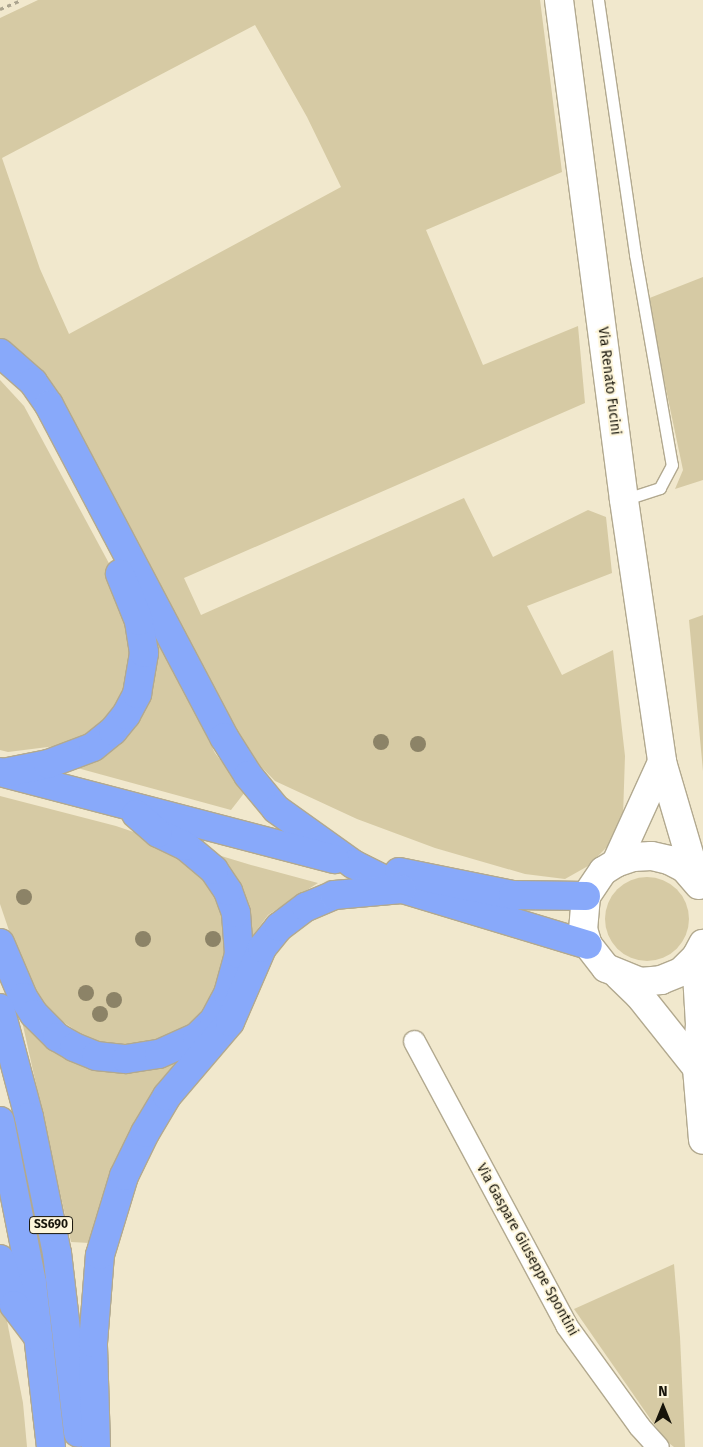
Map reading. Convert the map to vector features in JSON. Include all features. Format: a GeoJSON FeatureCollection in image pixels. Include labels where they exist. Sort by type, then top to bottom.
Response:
{"type":"FeatureCollection","features":[{"type":"Feature","properties":{"kind":"highway"},"geometry":{"type":"LineString","coordinates":[[0,353],[33,382],[49,405],[202,697],[248,775],[276,809],[354,864],[403,889],[588,945]]}},
{"type":"Feature","properties":{"kind":"highway"},"geometry":{"type":"LineString","coordinates":[[0,374],[35,413],[110,554],[139,621],[144,652],[137,694],[114,732],[94,747],[73,756],[2,772]]}},
{"type":"Feature","properties":{"kind":"highway"},"geometry":{"type":"LineString","coordinates":[[2,772],[130,808],[354,864],[512,894],[586,896]]}},
{"type":"Feature","properties":{"kind":"highway"},"geometry":{"type":"LineString","coordinates":[[0,944],[23,997],[46,1027],[74,1047],[96,1056],[126,1059],[159,1054],[198,1037],[214,1020],[228,994],[238,954],[236,913],[228,890],[202,858],[158,833],[130,808]]}},
{"type":"Feature","properties":{"kind":"highway"},"geometry":{"type":"LineString","coordinates":[[96,1447],[93,1343],[100,1255],[124,1176],[145,1133],[167,1096],[230,1022],[262,948],[279,926],[306,907],[334,895],[403,889]]}},
{"type":"Feature","properties":{"kind":"highway","name":"SS690"},"geometry":{"type":"LineString","coordinates":[[0,1008],[29,1117],[56,1253],[79,1447]]}},
{"type":"Feature","properties":{"kind":"highway","name":"SS690"},"geometry":{"type":"LineString","coordinates":[[0,1121],[21,1221],[40,1341],[52,1447]]}},
{"type":"Feature","properties":{"kind":"highway"},"geometry":{"type":"LineString","coordinates":[[0,1259],[14,1305],[40,1341]]}},
{"type":"Feature","properties":{"kind":"street","name":"Via Renato Fucini"},"geometry":{"type":"LineString","coordinates":[[559,0],[624,500],[662,762],[700,887]]}},
{"type":"Feature","properties":{"kind":"street"},"geometry":{"type":"LineString","coordinates":[[616,863],[662,762]]}},
{"type":"Feature","properties":{"kind":"street"},"geometry":{"type":"LineString","coordinates":[[697,1068],[639,995],[619,976],[606,968],[588,945],[582,912],[586,896],[603,871],[616,863],[633,857],[651,856],[668,860],[700,887]]}},
{"type":"Feature","properties":{"kind":"street"},"geometry":{"type":"LineString","coordinates":[[619,976],[640,982],[661,980],[681,972],[700,951]]}},
{"type":"Feature","properties":{"kind":"street"},"geometry":{"type":"LineString","coordinates":[[700,951],[700,1024],[697,1068],[703,1140]]}},
{"type":"Feature","properties":{"kind":"street","name":"Via Gaspare Giuseppe Spontini"},"geometry":{"type":"LineString","coordinates":[[414,1041],[566,1325],[639,1426],[658,1447]]}},
{"type":"Feature","properties":{"kind":"lane"},"geometry":{"type":"LineString","coordinates":[[598,0],[635,254],[672,465],[660,488],[624,500]]}},
{"type":"Feature","properties":{"kind":"path"},"geometry":{"type":"LineString","coordinates":[[0,9],[21,0]]}},
{"type":"Feature","properties":{"kind":"shaded area"},"geometry":{"type":"Polygon","coordinates":[[[38,0],[540,0],[562,172],[426,230],[483,365],[578,326],[585,403],[184,578],[201,615],[464,498],[493,557],[588,510],[606,517],[612,573],[527,606],[562,675],[613,650],[625,756],[623,816],[610,844],[588,866],[565,879],[525,874],[435,848],[357,819],[275,781],[243,748],[0,342],[0,18],[38,0]],[[255,25],[2,158],[40,269],[69,334],[341,187],[307,117],[255,25]]]}},
{"type":"Feature","properties":{"kind":"shaded area"},"geometry":{"type":"Polygon","coordinates":[[[703,277],[703,480],[675,489],[683,470],[647,299],[703,277]]]}},
{"type":"Feature","properties":{"kind":"shaded area"},"geometry":{"type":"Polygon","coordinates":[[[0,380],[24,406],[111,567],[133,642],[130,680],[110,717],[72,744],[8,752],[0,750],[0,380]]]}},
{"type":"Feature","properties":{"kind":"shaded area"},"geometry":{"type":"Polygon","coordinates":[[[703,615],[703,771],[689,620],[703,615]]]}},
{"type":"Feature","properties":{"kind":"shaded area"},"geometry":{"type":"Polygon","coordinates":[[[157,637],[215,753],[245,792],[231,810],[70,766],[112,740],[157,637]]]}},
{"type":"Feature","properties":{"kind":"shaded area"},"geometry":{"type":"Polygon","coordinates":[[[0,796],[116,826],[169,844],[219,889],[230,961],[198,1021],[170,1039],[129,1048],[88,1039],[46,1010],[19,960],[0,904],[0,796]]]}},
{"type":"Feature","properties":{"kind":"shaded area"},"geometry":{"type":"Polygon","coordinates":[[[218,855],[318,883],[268,915],[253,935],[248,930],[218,855]]]}},
{"type":"Feature","properties":{"kind":"shaded area"},"geometry":{"type":"Polygon","coordinates":[[[647,877],[663,880],[677,889],[686,903],[689,919],[686,935],[677,949],[663,958],[647,961],[631,958],[617,949],[608,935],[605,919],[608,903],[617,889],[631,880],[647,877]]]}},
{"type":"Feature","properties":{"kind":"shaded area"},"geometry":{"type":"Polygon","coordinates":[[[20,1012],[44,1036],[179,1057],[129,1133],[107,1185],[90,1243],[71,1242],[20,1012]]]}},
{"type":"Feature","properties":{"kind":"shaded area"},"geometry":{"type":"Polygon","coordinates":[[[674,1264],[680,1337],[685,1447],[674,1447],[665,1440],[574,1309],[674,1264]]]}},
{"type":"Feature","properties":{"kind":"shaded area"},"geometry":{"type":"Polygon","coordinates":[[[0,1285],[23,1403],[27,1447],[0,1447],[0,1285]]]}}]}
